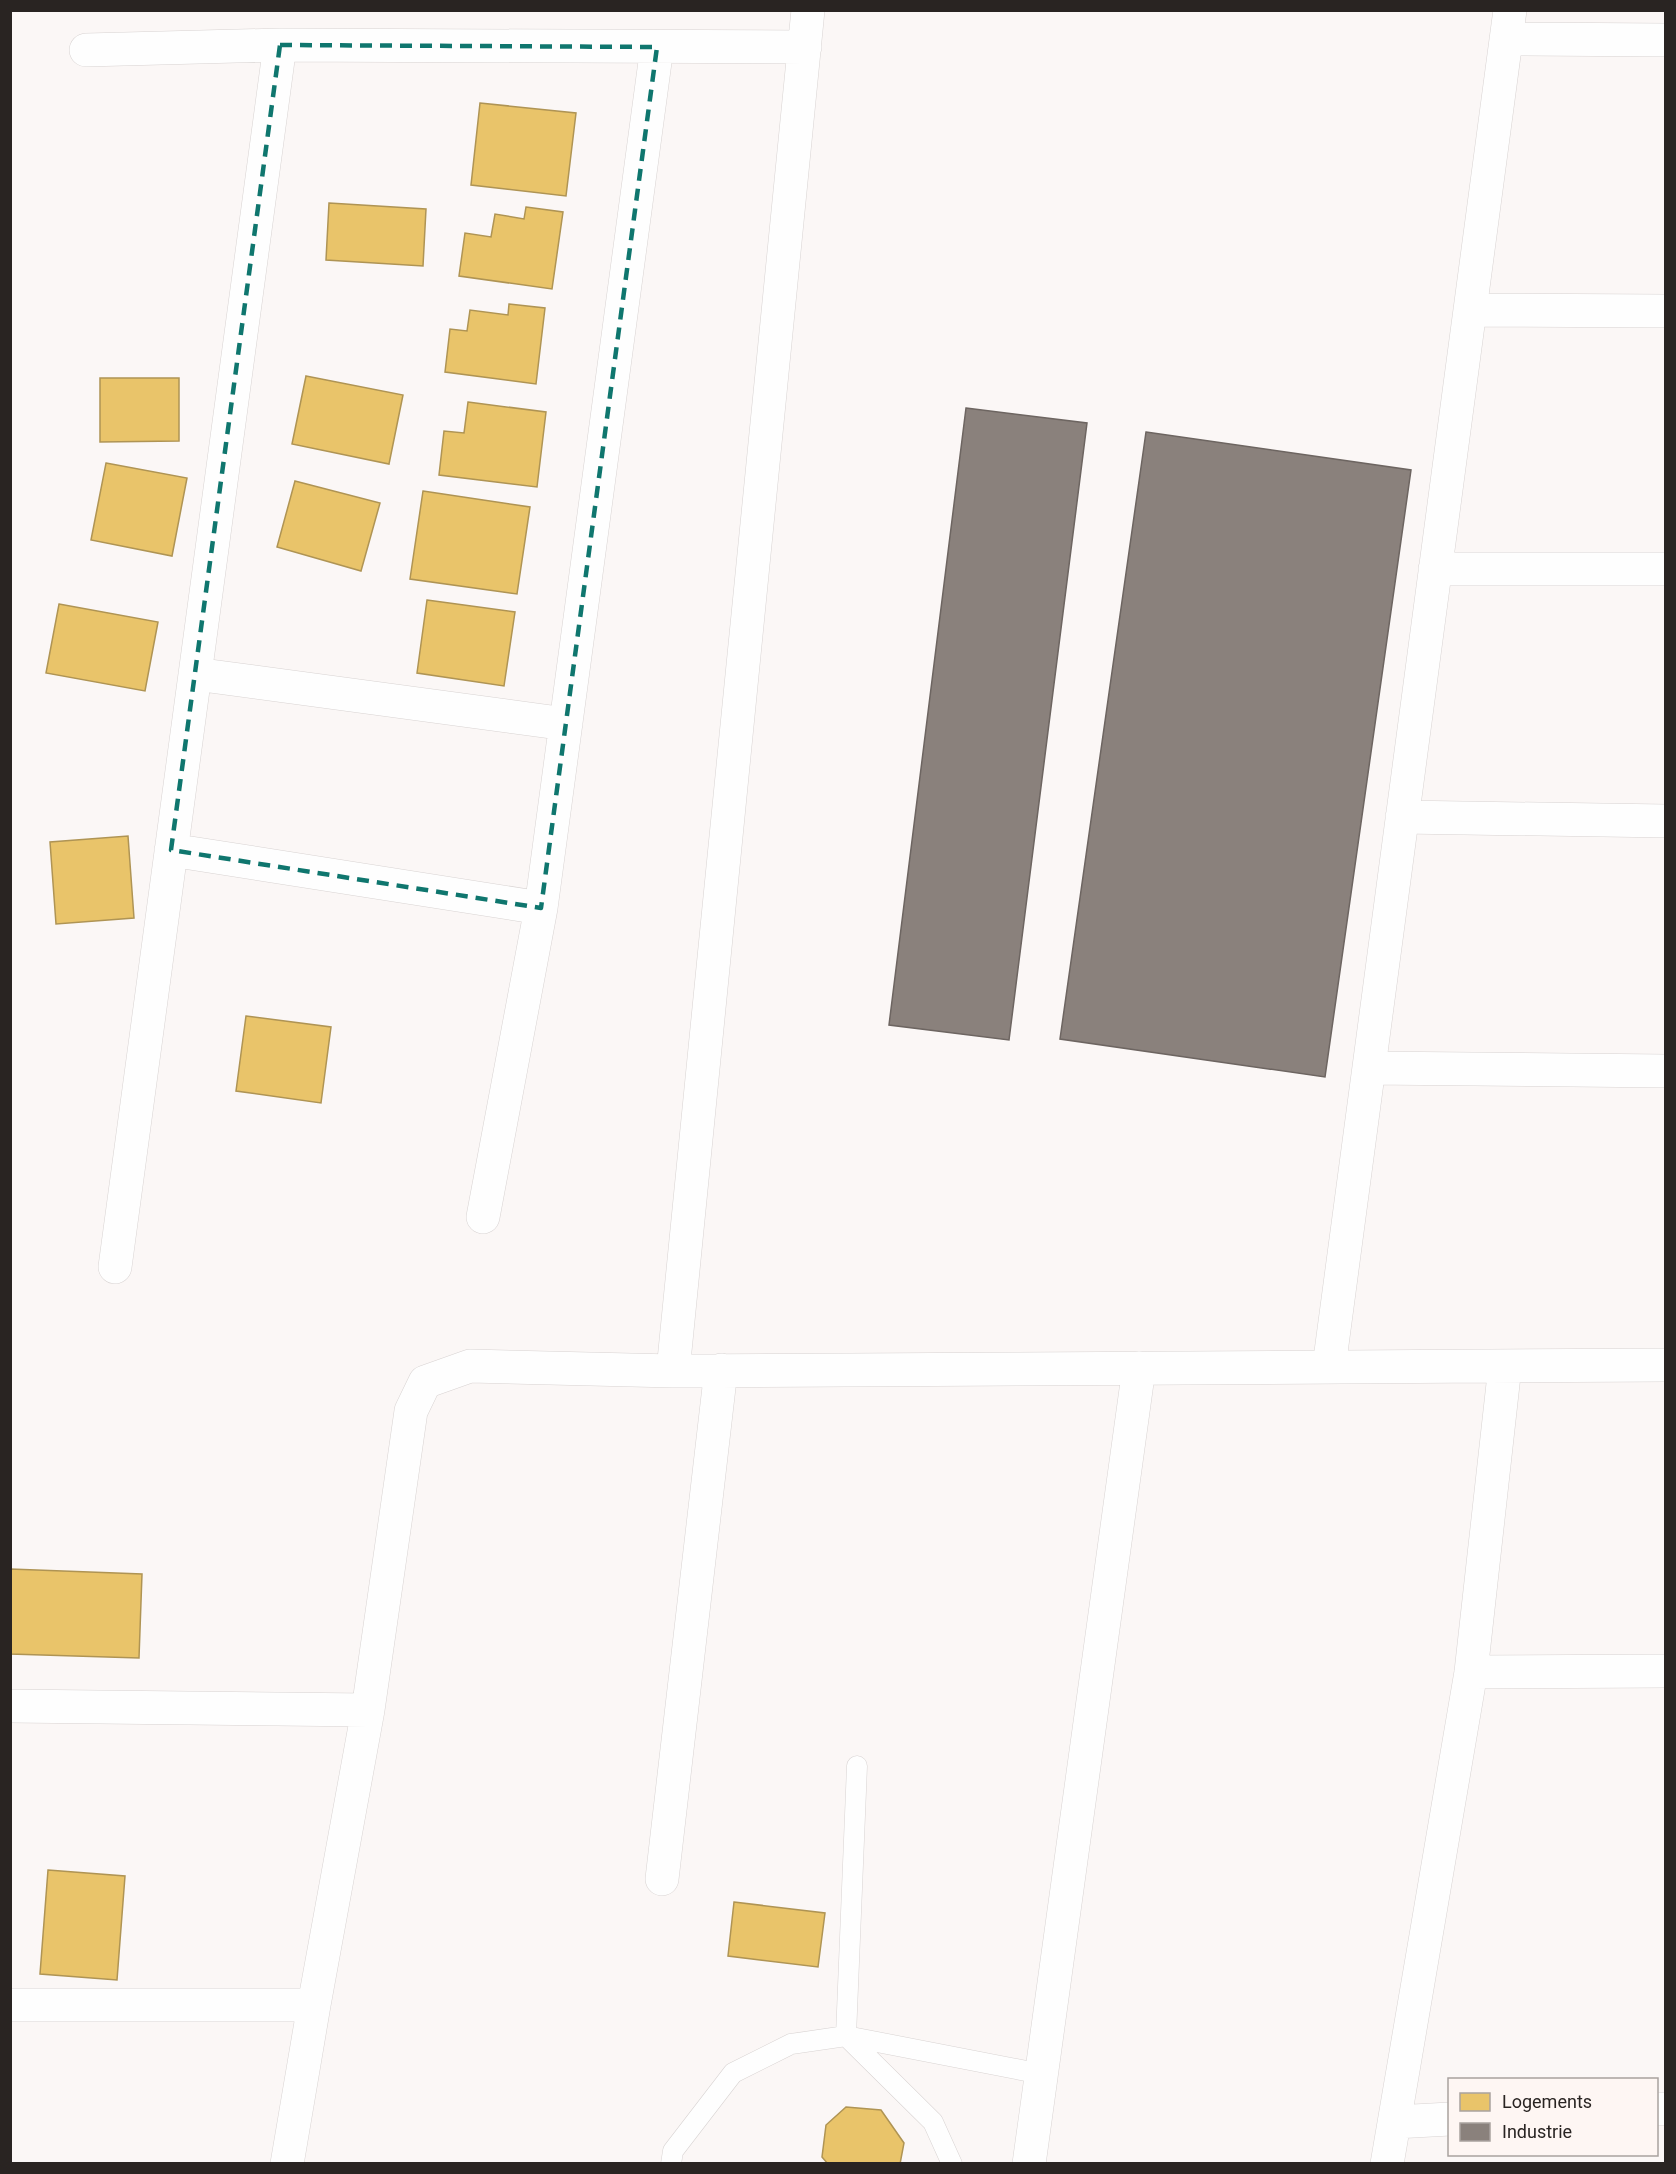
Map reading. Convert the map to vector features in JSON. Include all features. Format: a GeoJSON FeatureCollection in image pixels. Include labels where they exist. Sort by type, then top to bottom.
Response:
{"type":"FeatureCollection","features":[{"type":"Feature","properties":{"kind":"street"},"geometry":{"type":"LineString","coordinates":[[673,1371],[808,10]]}},
{"type":"Feature","properties":{"kind":"street"},"geometry":{"type":"LineString","coordinates":[[1329,1367],[1508,25],[1665,40]]}},
{"type":"Feature","properties":{"kind":"street"},"geometry":{"type":"LineString","coordinates":[[86,50],[280,45],[805,47]]}},
{"type":"Feature","properties":{"kind":"street"},"geometry":{"type":"LineString","coordinates":[[115,1267],[280,45]]}},
{"type":"Feature","properties":{"kind":"street"},"geometry":{"type":"LineString","coordinates":[[483,1217],[541,908],[657,47]]}},
{"type":"Feature","properties":{"kind":"street"},"geometry":{"type":"LineString","coordinates":[[1470,310],[1665,311]]}},
{"type":"Feature","properties":{"kind":"street"},"geometry":{"type":"LineString","coordinates":[[1435,569],[1665,569]]}},
{"type":"Feature","properties":{"kind":"street"},"geometry":{"type":"LineString","coordinates":[[195,674],[566,724]]}},
{"type":"Feature","properties":{"kind":"street"},"geometry":{"type":"LineString","coordinates":[[1402,817],[1665,821]]}},
{"type":"Feature","properties":{"kind":"street"},"geometry":{"type":"LineString","coordinates":[[171,850],[541,908]]}},
{"type":"Feature","properties":{"kind":"street"},"geometry":{"type":"LineString","coordinates":[[1369,1068],[1665,1071]]}},
{"type":"Feature","properties":{"kind":"street"},"geometry":{"type":"LineString","coordinates":[[287,2163],[368,1710],[411,1411],[425,1382],[470,1366],[673,1371],[1665,1365]]}},
{"type":"Feature","properties":{"kind":"street"},"geometry":{"type":"LineString","coordinates":[[1387,2163],[1471,1672],[1505,1366]]}},
{"type":"Feature","properties":{"kind":"street"},"geometry":{"type":"LineString","coordinates":[[1029,2163],[1138,1368]]}},
{"type":"Feature","properties":{"kind":"street"},"geometry":{"type":"LineString","coordinates":[[662,1879],[721,1370]]}},
{"type":"Feature","properties":{"kind":"street"},"geometry":{"type":"LineString","coordinates":[[1471,1672],[1665,1671]]}},
{"type":"Feature","properties":{"kind":"street"},"geometry":{"type":"LineString","coordinates":[[10,1706],[368,1710]]}},
{"type":"Feature","properties":{"kind":"street"},"geometry":{"type":"LineString","coordinates":[[10,2005],[314,2005]]}},
{"type":"Feature","properties":{"kind":"street"},"geometry":{"type":"LineString","coordinates":[[1395,2122],[1448,2120]]}},
{"type":"Feature","properties":{"kind":"lane"},"geometry":{"type":"LineString","coordinates":[[857,1766],[846,2036],[933,2122],[952,2163]]}},
{"type":"Feature","properties":{"kind":"lane"},"geometry":{"type":"LineString","coordinates":[[671,2163],[673,2151],[734,2073],[791,2044],[846,2036],[1042,2074]]}},
{"type":"Feature","properties":{"kind":"highlighted area"},"geometry":{"type":"Polygon","coordinates":[[[280,45],[657,47],[541,908],[171,850],[280,45]]]}},
{"type":"Feature","properties":{"kind":"building: Logements"},"geometry":{"type":"Polygon","coordinates":[[[480,103],[576,113],[566,196],[471,185],[480,103]]]}},
{"type":"Feature","properties":{"kind":"building: Logements"},"geometry":{"type":"Polygon","coordinates":[[[329,203],[426,209],[423,266],[326,260],[329,203]]]}},
{"type":"Feature","properties":{"kind":"building: Logements"},"geometry":{"type":"Polygon","coordinates":[[[526,207],[563,212],[552,289],[459,276],[465,233],[491,237],[495,214],[524,219],[526,207]]]}},
{"type":"Feature","properties":{"kind":"building: Logements"},"geometry":{"type":"Polygon","coordinates":[[[509,304],[545,308],[536,384],[445,372],[450,329],[467,331],[470,310],[508,315],[509,304]]]}},
{"type":"Feature","properties":{"kind":"building: Logements"},"geometry":{"type":"Polygon","coordinates":[[[306,376],[403,395],[389,464],[292,444],[306,376]]]}},
{"type":"Feature","properties":{"kind":"building: Logements"},"geometry":{"type":"Polygon","coordinates":[[[100,378],[179,378],[179,441],[100,442],[100,378]]]}},
{"type":"Feature","properties":{"kind":"building: Logements"},"geometry":{"type":"Polygon","coordinates":[[[468,402],[546,412],[537,487],[439,475],[444,431],[464,433],[468,402]]]}},
{"type":"Feature","properties":{"kind":"building: Logements"},"geometry":{"type":"Polygon","coordinates":[[[106,463],[187,478],[172,556],[91,540],[106,463]]]}},
{"type":"Feature","properties":{"kind":"building: Logements"},"geometry":{"type":"Polygon","coordinates":[[[295,481],[380,503],[361,571],[277,547],[295,481]]]}},
{"type":"Feature","properties":{"kind":"building: Logements"},"geometry":{"type":"Polygon","coordinates":[[[423,491],[530,507],[517,594],[410,579],[423,491]]]}},
{"type":"Feature","properties":{"kind":"building: Logements"},"geometry":{"type":"Polygon","coordinates":[[[427,600],[515,612],[504,686],[417,673],[427,600]]]}},
{"type":"Feature","properties":{"kind":"building: Logements"},"geometry":{"type":"Polygon","coordinates":[[[59,604],[158,622],[145,691],[46,673],[59,604]]]}},
{"type":"Feature","properties":{"kind":"building: Logements"},"geometry":{"type":"Polygon","coordinates":[[[128,836],[134,918],[56,924],[50,842],[128,836]]]}},
{"type":"Feature","properties":{"kind":"building: Logements"},"geometry":{"type":"Polygon","coordinates":[[[246,1016],[331,1027],[321,1103],[236,1091],[246,1016]]]}},
{"type":"Feature","properties":{"kind":"building: Logements"},"geometry":{"type":"Polygon","coordinates":[[[10,1569],[142,1574],[139,1658],[10,1654],[10,1569]]]}},
{"type":"Feature","properties":{"kind":"building: Logements"},"geometry":{"type":"Polygon","coordinates":[[[48,1870],[125,1876],[117,1980],[40,1974],[48,1870]]]}},
{"type":"Feature","properties":{"kind":"building: Logements"},"geometry":{"type":"Polygon","coordinates":[[[734,1902],[825,1913],[818,1967],[728,1956],[734,1902]]]}},
{"type":"Feature","properties":{"kind":"building: Logements"},"geometry":{"type":"Polygon","coordinates":[[[846,2107],[881,2110],[904,2143],[900,2164],[828,2164],[822,2157],[826,2125],[846,2107]]]}},
{"type":"Feature","properties":{"kind":"building: Industrie"},"geometry":{"type":"Polygon","coordinates":[[[966,408],[1087,423],[1009,1040],[889,1025],[966,408]]]}},
{"type":"Feature","properties":{"kind":"building: Industrie"},"geometry":{"type":"Polygon","coordinates":[[[1146,432],[1411,470],[1325,1077],[1060,1039],[1146,432]]]}}]}
